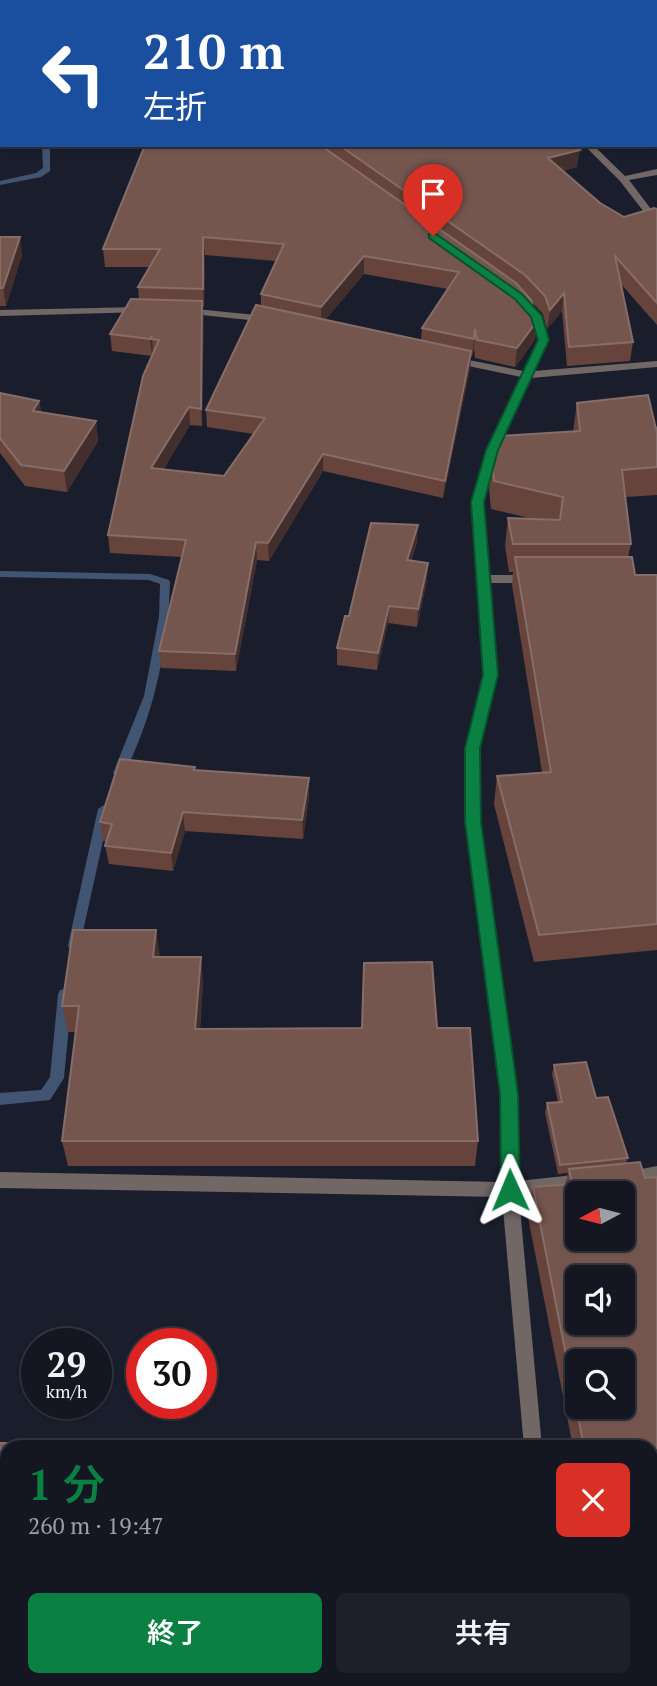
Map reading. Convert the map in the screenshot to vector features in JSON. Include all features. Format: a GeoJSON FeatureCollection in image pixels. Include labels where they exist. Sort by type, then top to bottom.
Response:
{"type":"FeatureCollection","features":[{"type":"Feature","properties":{"kind":"street"},"geometry":{"type":"LineString","coordinates":[[590,147],[623,179],[657,223]]}},
{"type":"Feature","properties":{"kind":"street"},"geometry":{"type":"LineString","coordinates":[[623,179],[657,172]]}},
{"type":"Feature","properties":{"kind":"street"},"geometry":{"type":"LineString","coordinates":[[519,297],[536,316],[543,340],[492,450],[477,502],[490,675],[472,748],[473,822],[509,1094],[510,1190],[532,1440]]}},
{"type":"Feature","properties":{"kind":"street"},"geometry":{"type":"LineString","coordinates":[[0,313],[149,310]]}},
{"type":"Feature","properties":{"kind":"street"},"geometry":{"type":"LineString","coordinates":[[174,310],[272,320]]}},
{"type":"Feature","properties":{"kind":"street"},"geometry":{"type":"LineString","coordinates":[[447,359],[526,375],[657,364]]}},
{"type":"Feature","properties":{"kind":"street"},"geometry":{"type":"LineString","coordinates":[[483,579],[550,579]]}},
{"type":"Feature","properties":{"kind":"street"},"geometry":{"type":"LineString","coordinates":[[0,1180],[510,1190],[657,1174]]}},
{"type":"Feature","properties":{"kind":"building"},"geometry":{"type":"Polygon","coordinates":[[[144,147],[323,147],[516,283],[531,300],[537,321],[517,348],[477,340],[475,329],[474,339],[422,328],[459,272],[364,256],[321,307],[261,294],[284,244],[203,237],[203,289],[138,287],[160,249],[103,249],[144,147]]]}},
{"type":"Feature","properties":{"kind":"building"},"geometry":{"type":"Polygon","coordinates":[[[342,147],[576,147],[580,150],[548,158],[600,203],[624,217],[657,209],[657,303],[615,256],[633,342],[569,347],[564,293],[550,310],[545,296],[525,275],[342,147]]]}},
{"type":"Feature","properties":{"kind":"building"},"geometry":{"type":"Polygon","coordinates":[[[0,237],[20,237],[3,288],[0,288],[0,237]]]}},
{"type":"Feature","properties":{"kind":"building"},"geometry":{"type":"Polygon","coordinates":[[[131,299],[202,301],[201,409],[189,407],[151,468],[224,476],[265,418],[206,410],[256,305],[471,351],[445,481],[323,454],[268,543],[256,542],[235,654],[159,651],[186,540],[108,535],[143,376],[159,340],[151,339],[152,336],[150,339],[110,334],[131,299]]]}},
{"type":"Feature","properties":{"kind":"building"},"geometry":{"type":"Polygon","coordinates":[[[0,393],[39,401],[33,411],[96,421],[64,471],[21,465],[0,438],[0,393]]]}},
{"type":"Feature","properties":{"kind":"building"},"geometry":{"type":"Polygon","coordinates":[[[648,395],[657,428],[657,467],[622,470],[631,544],[513,544],[508,518],[560,520],[563,497],[494,481],[492,461],[499,436],[580,431],[577,403],[648,395]]]}},
{"type":"Feature","properties":{"kind":"building"},"geometry":{"type":"Polygon","coordinates":[[[371,523],[418,525],[407,560],[428,563],[418,609],[389,606],[378,653],[337,648],[345,616],[349,616],[371,523]]]}},
{"type":"Feature","properties":{"kind":"building"},"geometry":{"type":"Polygon","coordinates":[[[515,557],[632,557],[635,575],[657,575],[657,924],[539,935],[497,776],[551,772],[515,557]]]}},
{"type":"Feature","properties":{"kind":"building"},"geometry":{"type":"Polygon","coordinates":[[[120,759],[195,767],[194,770],[309,778],[302,820],[183,812],[171,853],[105,846],[112,824],[100,822],[120,759]]]}},
{"type":"Feature","properties":{"kind":"building"},"geometry":{"type":"Polygon","coordinates":[[[73,930],[156,930],[153,957],[201,957],[195,1029],[362,1028],[364,963],[432,962],[437,1028],[470,1028],[478,1141],[62,1141],[79,1006],[62,1006],[73,930]]]}},
{"type":"Feature","properties":{"kind":"building"},"geometry":{"type":"Polygon","coordinates":[[[586,1062],[596,1098],[608,1097],[628,1158],[560,1165],[547,1103],[562,1102],[554,1065],[586,1062]]]}},
{"type":"Feature","properties":{"kind":"building"},"geometry":{"type":"Polygon","coordinates":[[[640,1162],[645,1178],[657,1177],[657,1440],[583,1440],[579,1419],[635,1419],[635,1349],[565,1350],[533,1187],[565,1185],[565,1251],[635,1251],[635,1181],[571,1181],[569,1169],[640,1162]]]}},
{"type":"Feature","properties":{"kind":"waterway"},"geometry":{"type":"LineString","coordinates":[[0,183],[38,175],[47,169],[46,147]]}},
{"type":"Feature","properties":{"kind":"waterway"},"geometry":{"type":"LineString","coordinates":[[0,574],[150,577],[165,582],[164,617],[150,696],[119,773]]}},
{"type":"Feature","properties":{"kind":"waterway"},"geometry":{"type":"LineString","coordinates":[[74,945],[104,809]]}},
{"type":"Feature","properties":{"kind":"waterway"},"geometry":{"type":"LineString","coordinates":[[0,1099],[45,1096],[57,1078],[65,994]]}},
{"type":"Feature","properties":{"kind":"route"},"geometry":{"type":"LineString","coordinates":[[433,236],[519,297],[536,316],[543,340],[492,450],[477,502],[490,675],[472,748],[473,822],[509,1094],[510,1190]]}}]}
